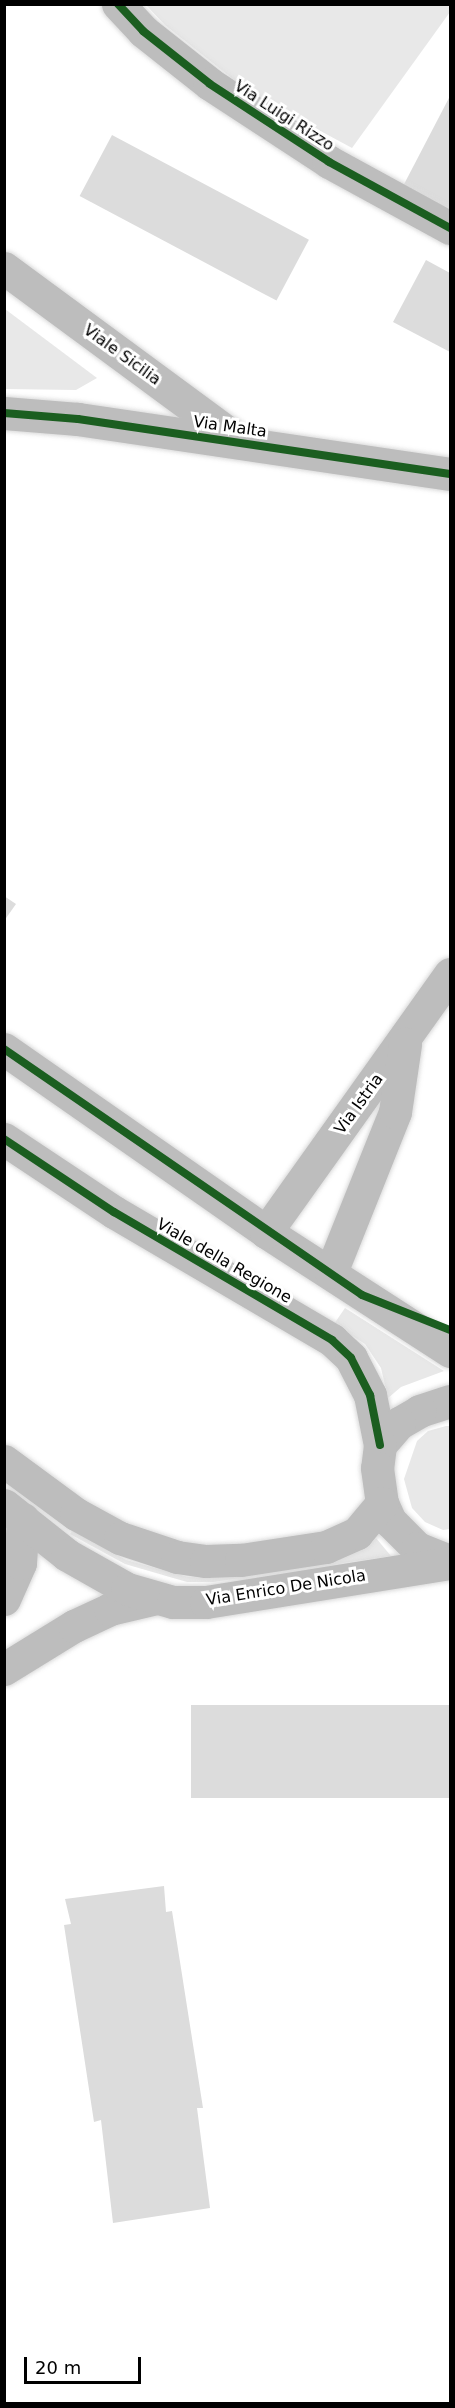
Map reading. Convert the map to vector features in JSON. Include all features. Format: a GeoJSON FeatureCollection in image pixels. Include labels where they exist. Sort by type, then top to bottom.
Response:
{"type":"FeatureCollection","features":[{"type":"Feature","properties":{"kind":"street","name":"Via Luigi Rizzo"},"geometry":{"type":"LineString","coordinates":[[118,4],[143,31],[210,84],[329,162],[450,228]]}},
{"type":"Feature","properties":{"kind":"street","name":"Viale Sicilia"},"geometry":{"type":"LineString","coordinates":[[4,268],[239,442]]}},
{"type":"Feature","properties":{"kind":"street","name":"Via Malta"},"geometry":{"type":"LineString","coordinates":[[4,413],[78,418],[450,474]]}},
{"type":"Feature","properties":{"kind":"street","name":"Via Istria"},"geometry":{"type":"LineString","coordinates":[[266,1232],[406,1039],[450,974]]}},
{"type":"Feature","properties":{"kind":"street"},"geometry":{"type":"LineString","coordinates":[[331,1272],[395,1112],[406,1039]]}},
{"type":"Feature","properties":{"kind":"street"},"geometry":{"type":"LineString","coordinates":[[4,1049],[266,1232],[450,1351]]}},
{"type":"Feature","properties":{"kind":"street","name":"Viale della Regione"},"geometry":{"type":"LineString","coordinates":[[4,1139],[114,1212],[332,1340],[351,1358],[369,1395],[380,1445],[377,1468],[382,1503]]}},
{"type":"Feature","properties":{"kind":"street"},"geometry":{"type":"LineString","coordinates":[[362,1295],[450,1330]]}},
{"type":"Feature","properties":{"kind":"street"},"geometry":{"type":"LineString","coordinates":[[380,1445],[399,1424],[420,1411],[450,1401]]}},
{"type":"Feature","properties":{"kind":"street"},"geometry":{"type":"LineString","coordinates":[[4,1461],[76,1514],[120,1538],[177,1557],[206,1561],[241,1560],[326,1547],[357,1533],[382,1503],[402,1536],[417,1548],[450,1562]]}},
{"type":"Feature","properties":{"kind":"street"},"geometry":{"type":"LineString","coordinates":[[4,1599],[20,1563],[14,1512]]}},
{"type":"Feature","properties":{"kind":"street","name":"Via Enrico De Nicola"},"geometry":{"type":"LineString","coordinates":[[14,1512],[67,1555],[127,1589],[157,1598],[206,1602],[450,1562]]}},
{"type":"Feature","properties":{"kind":"street"},"geometry":{"type":"LineString","coordinates":[[4,1669],[83,1622],[110,1609],[157,1598]]}},
{"type":"Feature","properties":{"kind":"shaded area"},"geometry":{"type":"Polygon","coordinates":[[[450,4],[450,12],[352,148],[252,94],[165,25],[146,5],[450,4]]]}},
{"type":"Feature","properties":{"kind":"shaded area"},"geometry":{"type":"Polygon","coordinates":[[[5,309],[97,378],[76,390],[5,389],[5,309]]]}},
{"type":"Feature","properties":{"kind":"shaded area"},"geometry":{"type":"Polygon","coordinates":[[[345,1308],[444,1371],[401,1387],[388,1398],[381,1368],[365,1344],[334,1324],[345,1308]]]}},
{"type":"Feature","properties":{"kind":"shaded area"},"geometry":{"type":"Polygon","coordinates":[[[450,1426],[450,1529],[443,1530],[425,1522],[412,1508],[404,1479],[417,1441],[428,1431],[450,1426]]]}},
{"type":"Feature","properties":{"kind":"shaded area"},"geometry":{"type":"Polygon","coordinates":[[[73,1530],[126,1560],[188,1577],[213,1578],[347,1557],[376,1538],[391,1556],[213,1582],[187,1582],[125,1564],[70,1534],[73,1530]]]}},
{"type":"Feature","properties":{"kind":"building"},"geometry":{"type":"Polygon","coordinates":[[[450,96],[450,216],[401,190],[450,96]]]}},
{"type":"Feature","properties":{"kind":"building"},"geometry":{"type":"Polygon","coordinates":[[[112,135],[309,240],[277,301],[80,196],[112,135]]]}},
{"type":"Feature","properties":{"kind":"building"},"geometry":{"type":"Polygon","coordinates":[[[426,260],[450,273],[450,352],[393,322],[426,260]]]}},
{"type":"Feature","properties":{"kind":"building"},"geometry":{"type":"Polygon","coordinates":[[[4,896],[16,904],[4,921],[4,896]]]}},
{"type":"Feature","properties":{"kind":"building"},"geometry":{"type":"Polygon","coordinates":[[[191,1705],[450,1705],[450,1798],[191,1798],[191,1705]]]}},
{"type":"Feature","properties":{"kind":"building"},"geometry":{"type":"Polygon","coordinates":[[[164,1886],[166,1912],[172,1911],[203,2108],[197,2108],[210,2208],[113,2223],[101,2120],[94,2122],[64,1925],[71,1924],[65,1899],[164,1886]]]}},
{"type":"Feature","properties":{"kind":"cycle path"},"geometry":{"type":"LineString","coordinates":[[118,4],[143,31],[210,84],[329,162],[450,228]]}},
{"type":"Feature","properties":{"kind":"cycle path"},"geometry":{"type":"LineString","coordinates":[[4,413],[78,419],[450,474]]}},
{"type":"Feature","properties":{"kind":"cycle path"},"geometry":{"type":"LineString","coordinates":[[4,1049],[362,1295],[450,1330]]}},
{"type":"Feature","properties":{"kind":"cycle path"},"geometry":{"type":"LineString","coordinates":[[4,1139],[114,1212],[332,1340],[351,1358],[370,1395],[380,1445]]}}]}
